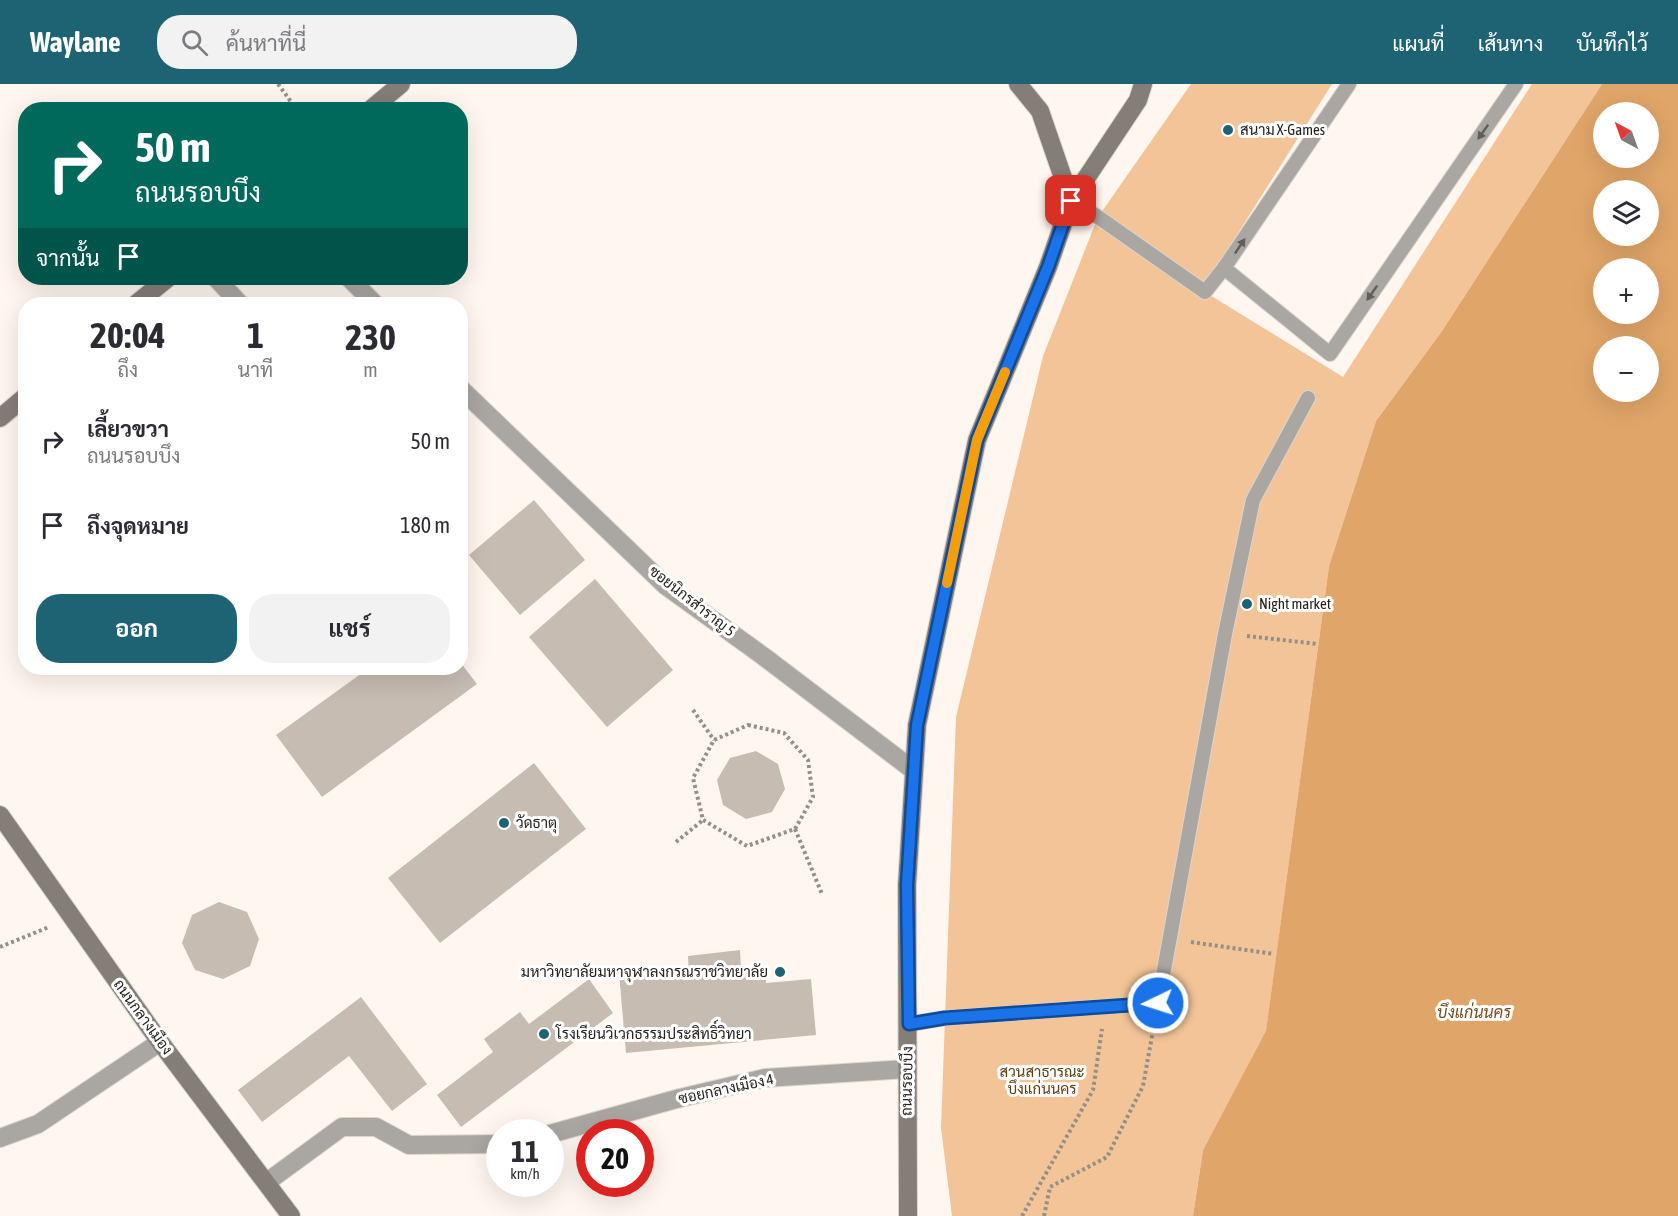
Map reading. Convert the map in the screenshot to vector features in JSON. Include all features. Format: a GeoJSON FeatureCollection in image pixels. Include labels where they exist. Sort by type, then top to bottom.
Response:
{"type":"FeatureCollection","features":[{"type":"Feature","properties":{"kind":"street"},"geometry":{"type":"LineString","coordinates":[[379,102],[400,84]]}},
{"type":"Feature","properties":{"kind":"street"},"geometry":{"type":"LineString","coordinates":[[1018,84],[1040,111],[1071,201]]}},
{"type":"Feature","properties":{"kind":"street","name":"ถนนรอบบึง"},"geometry":{"type":"LineString","coordinates":[[908,1216],[907,885],[917,725],[977,440],[1048,267],[1071,201],[1138,100],[1143,84]]}},
{"type":"Feature","properties":{"kind":"street"},"geometry":{"type":"LineString","coordinates":[[145,297],[159,285]]}},
{"type":"Feature","properties":{"kind":"street"},"geometry":{"type":"LineString","coordinates":[[222,285],[234,297]]}},
{"type":"Feature","properties":{"kind":"street"},"geometry":{"type":"LineString","coordinates":[[356,285],[368,297]]}},
{"type":"Feature","properties":{"kind":"street","name":"ซอยนิกรสำราญ 5"},"geometry":{"type":"LineString","coordinates":[[468,396],[666,586],[763,656],[913,770]]}},
{"type":"Feature","properties":{"kind":"street"},"geometry":{"type":"LineString","coordinates":[[0,418],[18,403]]}},
{"type":"Feature","properties":{"kind":"street","name":"ถนนกลางเมือง"},"geometry":{"type":"LineString","coordinates":[[0,815],[160,1042],[291,1216]]}},
{"type":"Feature","properties":{"kind":"street"},"geometry":{"type":"LineString","coordinates":[[0,1138],[38,1124],[160,1042]]}},
{"type":"Feature","properties":{"kind":"street","name":"ซอยกลางเมือง 4"},"geometry":{"type":"LineString","coordinates":[[564,1130],[680,1098],[765,1078],[907,1069]]}},
{"type":"Feature","properties":{"kind":"street"},"geometry":{"type":"LineString","coordinates":[[267,1182],[342,1127],[376,1127],[409,1145],[486,1144]]}},
{"type":"Feature","properties":{"kind":"lane"},"geometry":{"type":"LineString","coordinates":[[1071,201],[1098,217],[1205,292],[1224,268],[1349,84]]}},
{"type":"Feature","properties":{"kind":"lane"},"geometry":{"type":"LineString","coordinates":[[1224,268],[1330,354],[1516,84]]}},
{"type":"Feature","properties":{"kind":"lane"},"geometry":{"type":"LineString","coordinates":[[909,1024],[945,1018],[1158,1003],[1225,634],[1253,500],[1308,398]]}},
{"type":"Feature","properties":{"kind":"path"},"geometry":{"type":"LineString","coordinates":[[278,84],[291,102]]}},
{"type":"Feature","properties":{"kind":"path"},"geometry":{"type":"LineString","coordinates":[[1225,634],[1318,644]]}},
{"type":"Feature","properties":{"kind":"path"},"geometry":{"type":"LineString","coordinates":[[693,710],[714,740]]}},
{"type":"Feature","properties":{"kind":"path"},"geometry":{"type":"LineString","coordinates":[[748,725],[784,733],[808,760],[813,797],[795,829],[747,846],[703,820],[693,777],[714,740],[748,725]]}},
{"type":"Feature","properties":{"kind":"path"},"geometry":{"type":"LineString","coordinates":[[676,842],[703,820]]}},
{"type":"Feature","properties":{"kind":"path"},"geometry":{"type":"LineString","coordinates":[[795,829],[822,894]]}},
{"type":"Feature","properties":{"kind":"path"},"geometry":{"type":"LineString","coordinates":[[0,947],[72,918]]}},
{"type":"Feature","properties":{"kind":"path"},"geometry":{"type":"LineString","coordinates":[[1169,939],[1274,954]]}},
{"type":"Feature","properties":{"kind":"path"},"geometry":{"type":"LineString","coordinates":[[1044,1216],[1050,1187],[1107,1157],[1143,1086],[1158,1003]]}},
{"type":"Feature","properties":{"kind":"path"},"geometry":{"type":"LineString","coordinates":[[1022,1216],[1093,1090],[1105,1006]]}},
{"type":"Feature","properties":{"kind":"green space","name":"สวนสาธารณะ บึงแก่นนคร"},"geometry":{"type":"Polygon","coordinates":[[[1191,84],[1332,84],[1211,276],[1205,292],[1343,377],[1532,84],[1602,84],[1442,331],[1376,421],[1329,566],[1266,1032],[1203,1150],[1193,1216],[952,1216],[941,1128],[956,717],[1043,356],[1098,217],[1191,84]]]}},
{"type":"Feature","properties":{"kind":"water","name":"บึงแก่นนคร"},"geometry":{"type":"Polygon","coordinates":[[[1602,84],[1678,84],[1678,1216],[1193,1216],[1203,1150],[1266,1031],[1329,566],[1376,421],[1442,331],[1602,84]]]}},
{"type":"Feature","properties":{"kind":"building"},"geometry":{"type":"Polygon","coordinates":[[[534,500],[585,560],[520,615],[469,555],[534,500]]]}},
{"type":"Feature","properties":{"kind":"building"},"geometry":{"type":"Polygon","coordinates":[[[595,579],[673,670],[607,727],[529,637],[595,579]]]}},
{"type":"Feature","properties":{"kind":"building"},"geometry":{"type":"Polygon","coordinates":[[[468,672],[477,684],[322,797],[276,735],[359,675],[468,675],[468,672]]]}},
{"type":"Feature","properties":{"kind":"building"},"geometry":{"type":"Polygon","coordinates":[[[756,751],[778,764],[785,789],[772,812],[746,819],[723,805],[717,780],[730,758],[756,751]]]}},
{"type":"Feature","properties":{"kind":"building"},"geometry":{"type":"Polygon","coordinates":[[[534,763],[586,829],[440,943],[388,878],[534,763]]]}},
{"type":"Feature","properties":{"kind":"building"},"geometry":{"type":"Polygon","coordinates":[[[219,902],[247,912],[259,939],[250,966],[223,979],[195,970],[182,943],[192,915],[219,902]]]}},
{"type":"Feature","properties":{"kind":"building"},"geometry":{"type":"Polygon","coordinates":[[[740,950],[741,969],[765,967],[766,983],[811,979],[816,1035],[626,1053],[619,973],[672,968],[672,977],[689,975],[688,956],[740,950]]]}},
{"type":"Feature","properties":{"kind":"building"},"geometry":{"type":"Polygon","coordinates":[[[589,979],[613,1013],[461,1127],[437,1095],[493,1052],[484,1039],[520,1012],[529,1024],[589,979]]]}},
{"type":"Feature","properties":{"kind":"building"},"geometry":{"type":"Polygon","coordinates":[[[361,997],[427,1084],[392,1111],[349,1056],[262,1122],[238,1090],[361,997]]]}},
{"type":"Feature","properties":{"kind":"slow traffic"},"geometry":{"type":"LineString","coordinates":[[947,583],[977,440],[1005,372]]}},
{"type":"Feature","properties":{"kind":"place","name":"สนาม X-Games"},"geometry":{"type":"Point","coordinates":[1228,130]}},
{"type":"Feature","properties":{"kind":"place","name":"Night market"},"geometry":{"type":"Point","coordinates":[1247,604]}},
{"type":"Feature","properties":{"kind":"place","name":"วัดธาตุ"},"geometry":{"type":"Point","coordinates":[504,823]}},
{"type":"Feature","properties":{"kind":"place","name":"มหาวิทยาลัยมหาจุฬาลงกรณราชวิทยาลัย"},"geometry":{"type":"Point","coordinates":[780,972]}},
{"type":"Feature","properties":{"kind":"place","name":"โรงเรียนวิเวกธรรมประสิทธิ์วิทยา"},"geometry":{"type":"Point","coordinates":[544,1034]}},
{"type":"Feature","properties":{"kind":"route"},"geometry":{"type":"LineString","coordinates":[[1071,201],[1048,267],[977,440],[917,725],[907,885],[909,1024],[945,1018],[1158,1003]]}}]}
